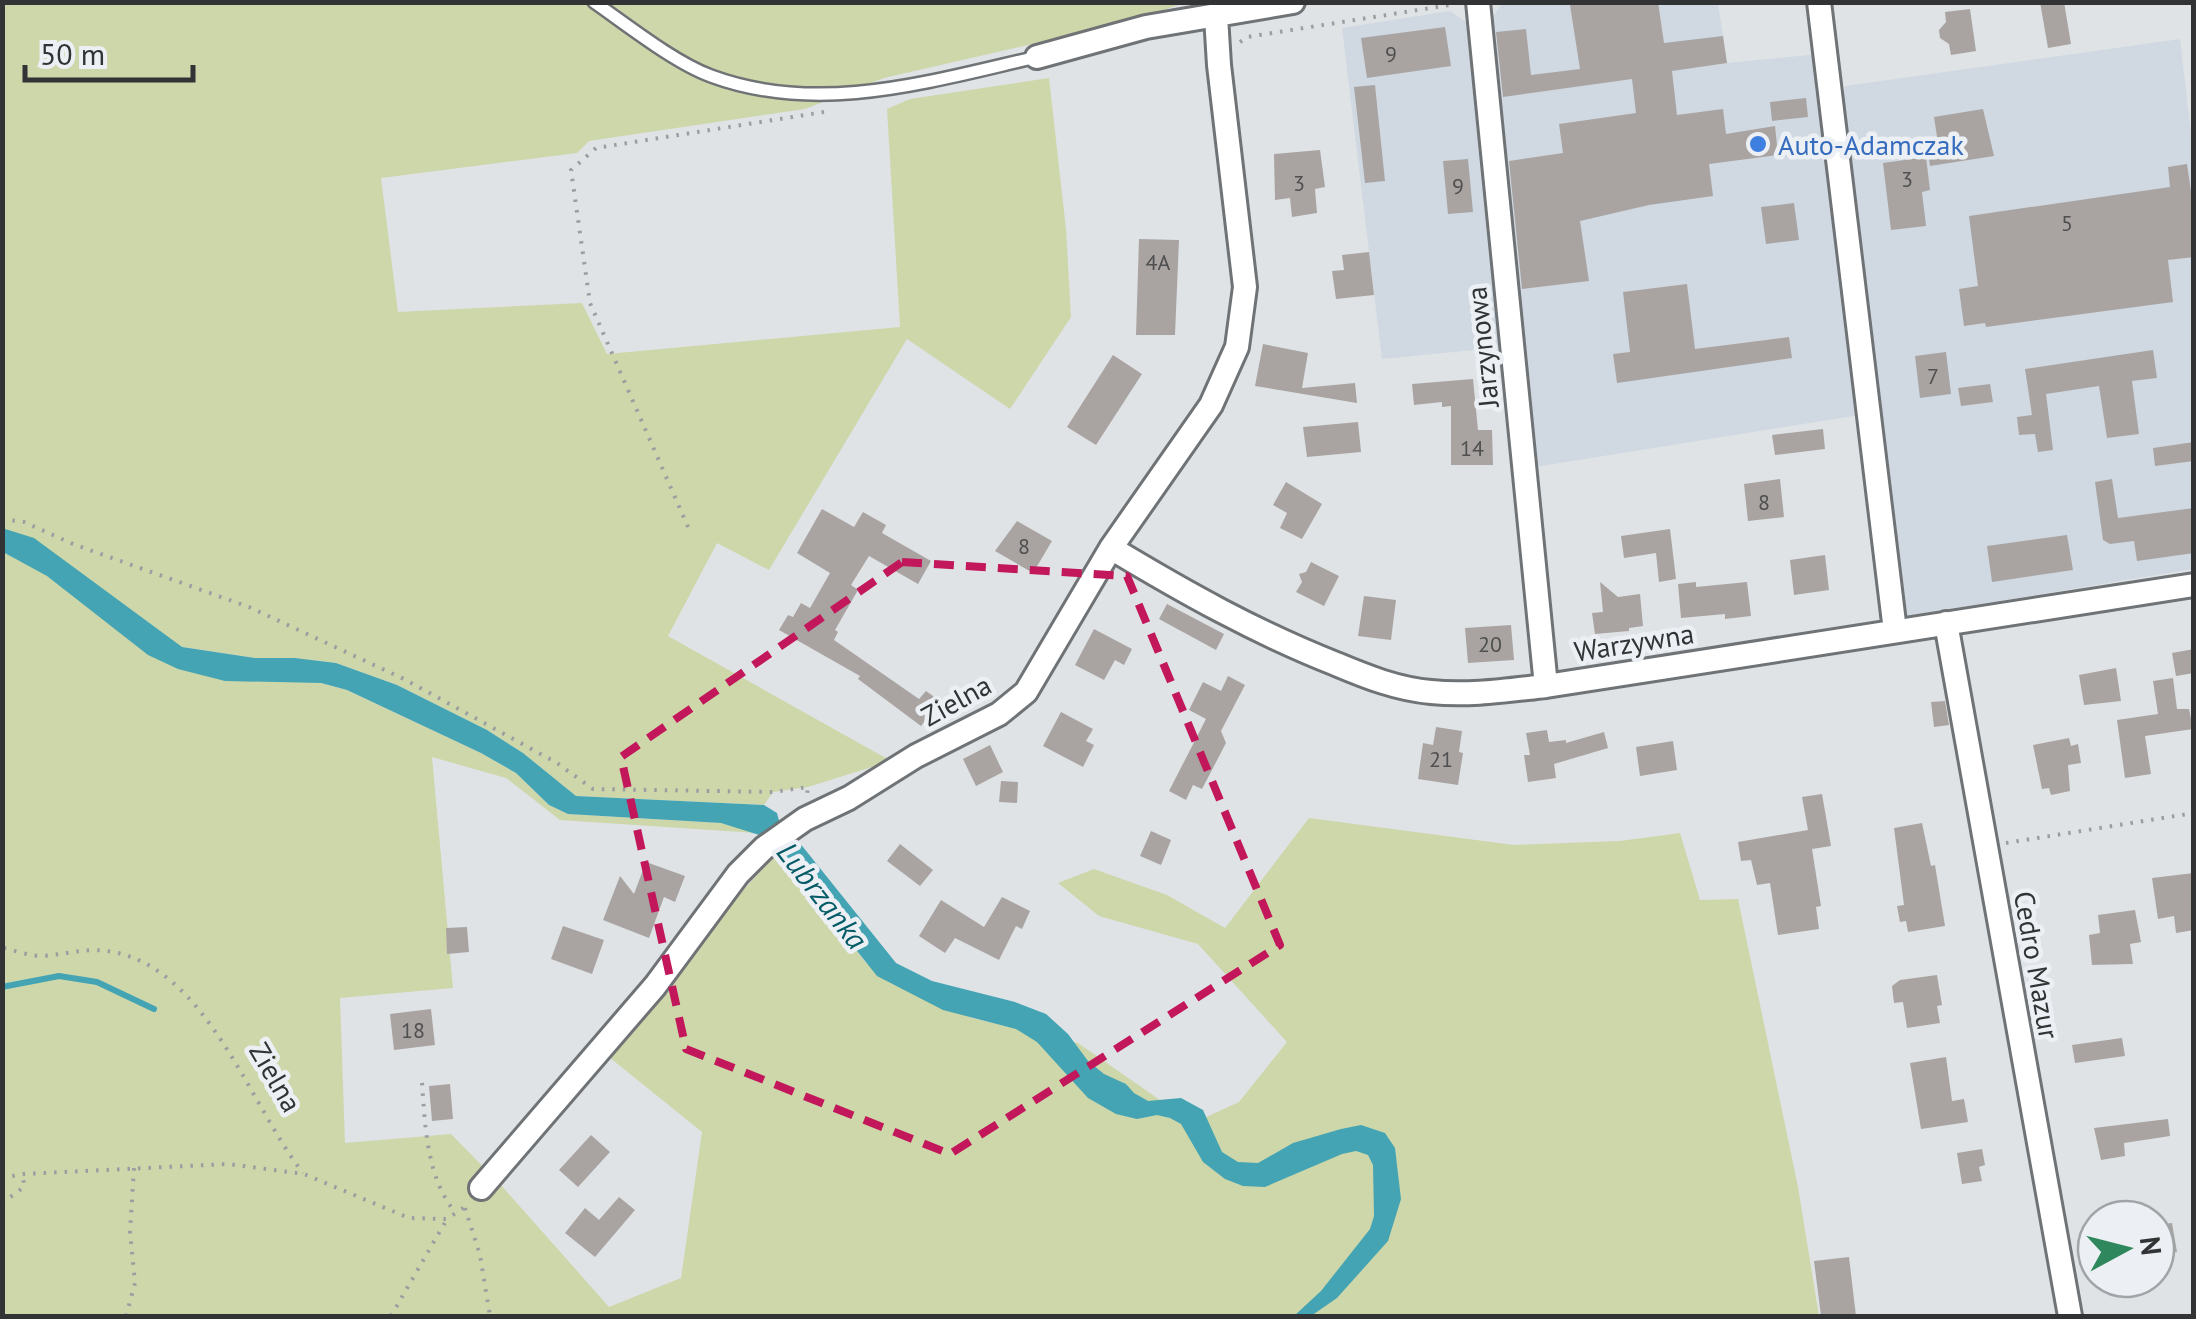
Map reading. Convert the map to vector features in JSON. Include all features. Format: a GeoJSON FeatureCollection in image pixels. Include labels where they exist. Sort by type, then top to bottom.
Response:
{"type":"FeatureCollection","features":[{"type":"Feature","properties":{"kind":"street"},"geometry":{"type":"LineString","coordinates":[[1037,57],[1216,10],[1293,2]]}},
{"type":"Feature","properties":{"kind":"street"},"geometry":{"type":"LineString","coordinates":[[1819,2],[1895,632]]}},
{"type":"Feature","properties":{"kind":"street","name":"Jarzynowa"},"geometry":{"type":"LineString","coordinates":[[1479,8],[1546,686]]}},
{"type":"Feature","properties":{"kind":"street","name":"Zielna"},"geometry":{"type":"LineString","coordinates":[[481,1188],[655,986],[738,874],[764,848],[916,756],[999,714],[1026,692],[1111,548],[1211,405],[1237,347],[1245,288],[1216,10]]}},
{"type":"Feature","properties":{"kind":"street","name":"Warzywna"},"geometry":{"type":"LineString","coordinates":[[1111,548],[1184,592],[1289,646],[1383,683],[1465,694],[1546,686],[2194,585]]}},
{"type":"Feature","properties":{"kind":"street","name":"Cedro Mazur"},"geometry":{"type":"LineString","coordinates":[[1946,624],[2070,1316]]}},
{"type":"Feature","properties":{"kind":"lane"},"geometry":{"type":"LineString","coordinates":[[594,2],[709,76],[763,89],[828,95],[886,91],[1037,57]]}},
{"type":"Feature","properties":{"kind":"path"},"geometry":{"type":"LineString","coordinates":[[1218,58],[1232,56],[1236,44],[1247,37],[1446,4],[1457,4],[1465,16],[1479,8]]}},
{"type":"Feature","properties":{"kind":"path"},"geometry":{"type":"LineString","coordinates":[[688,527],[590,304],[571,170],[596,148],[829,111]]}},
{"type":"Feature","properties":{"kind":"path"},"geometry":{"type":"LineString","coordinates":[[2,518],[24,522],[73,544],[249,607],[404,679],[557,763],[593,789],[772,792],[808,786],[801,823]]}},
{"type":"Feature","properties":{"kind":"path"},"geometry":{"type":"LineString","coordinates":[[1986,846],[2194,813]]}},
{"type":"Feature","properties":{"kind":"path","name":"Zielna"},"geometry":{"type":"LineString","coordinates":[[4,948],[39,956],[78,948],[120,953],[157,969],[200,1008],[280,1143],[304,1174]]}},
{"type":"Feature","properties":{"kind":"path"},"geometry":{"type":"LineString","coordinates":[[422,1083],[426,1134],[437,1178],[442,1197],[456,1214]]}},
{"type":"Feature","properties":{"kind":"path"},"geometry":{"type":"LineString","coordinates":[[2,1178],[228,1164],[304,1174],[409,1218],[446,1218],[465,1208],[480,1255],[490,1316]]}},
{"type":"Feature","properties":{"kind":"path"},"geometry":{"type":"LineString","coordinates":[[126,1316],[135,1283],[130,1230],[134,1168]]}},
{"type":"Feature","properties":{"kind":"path"},"geometry":{"type":"LineString","coordinates":[[2,1202],[24,1187],[23,1174]]}},
{"type":"Feature","properties":{"kind":"path"},"geometry":{"type":"LineString","coordinates":[[391,1316],[446,1218]]}},
{"type":"Feature","properties":{"kind":"highlighted area"},"geometry":{"type":"Polygon","coordinates":[[[902,562],[1127,576],[1280,945],[950,1154],[686,1049],[621,757],[902,562]]]}},
{"type":"Feature","properties":{"kind":"shaded area"},"geometry":{"type":"Polygon","coordinates":[[[1502,3],[1718,3],[1727,63],[1819,54],[1860,415],[1535,467],[1489,23],[1502,3]]]}},
{"type":"Feature","properties":{"kind":"shaded area"},"geometry":{"type":"Polygon","coordinates":[[[1450,11],[1469,24],[1505,347],[1382,359],[1342,28],[1450,11]]]}},
{"type":"Feature","properties":{"kind":"shaded area"},"geometry":{"type":"Polygon","coordinates":[[[2180,39],[2194,159],[2193,569],[1907,616],[1843,106],[1845,86],[2180,39]]]}},
{"type":"Feature","properties":{"kind":"green space"},"geometry":{"type":"Polygon","coordinates":[[[3,2],[1184,3],[1133,21],[884,78],[805,109],[589,141],[577,153],[381,178],[398,312],[582,303],[607,354],[900,327],[887,109],[910,99],[1049,78],[1066,229],[1071,317],[1010,409],[907,339],[769,570],[717,543],[668,636],[891,761],[808,787],[773,792],[764,805],[576,796],[487,730],[397,685],[336,663],[255,658],[183,647],[347,690],[481,753],[516,773],[549,805],[568,814],[721,823],[757,833],[560,820],[506,778],[432,757],[453,988],[340,998],[345,1143],[451,1134],[609,1307],[681,1278],[702,1132],[604,1053],[667,989],[705,932],[778,852],[866,963],[972,1018],[1078,1043],[1193,1123],[1239,1102],[1287,1042],[1198,944],[1099,916],[1058,883],[1094,869],[1167,895],[1225,928],[1309,818],[1514,845],[1620,841],[1680,833],[1700,900],[1738,899],[1798,1187],[1819,1316],[3,1316],[3,2]]]}},
{"type":"Feature","properties":{"kind":"water","name":"Lubrzanka"},"geometry":{"type":"Polygon","coordinates":[[[2,528],[34,538],[182,647],[255,658],[336,663],[397,685],[487,730],[576,796],[764,805],[777,813],[780,824],[896,963],[932,981],[1046,1014],[1068,1034],[1088,1061],[1134,1093],[1148,1101],[1181,1098],[1203,1110],[1222,1152],[1238,1162],[1258,1163],[1293,1143],[1361,1125],[1385,1133],[1395,1148],[1401,1199],[1388,1241],[1337,1298],[1311,1316],[1294,1316],[1321,1291],[1370,1229],[1374,1216],[1373,1165],[1368,1155],[1356,1151],[1342,1154],[1265,1187],[1243,1186],[1225,1179],[1203,1162],[1181,1124],[1157,1115],[1137,1119],[1116,1114],[1088,1098],[1037,1042],[1016,1029],[943,1010],[877,976],[766,837],[721,823],[568,814],[549,805],[516,773],[481,753],[347,690],[321,683],[225,681],[178,669],[148,655],[47,576],[3,552],[2,528]]]}},
{"type":"Feature","properties":{"kind":"building"},"geometry":{"type":"Polygon","coordinates":[[[1658,2],[1664,43],[1723,36],[1727,63],[1672,71],[1677,115],[1723,109],[1726,134],[1775,126],[1778,155],[1709,164],[1713,196],[1580,221],[1589,281],[1522,289],[1509,161],[1563,153],[1559,124],[1636,113],[1632,79],[1503,97],[1496,32],[1526,29],[1531,75],[1580,69],[1570,5],[1658,2]]]}},
{"type":"Feature","properties":{"kind":"building"},"geometry":{"type":"Polygon","coordinates":[[[2040,2],[2064,2],[2071,44],[2048,48],[2040,2]]]}},
{"type":"Feature","properties":{"kind":"building"},"geometry":{"type":"Polygon","coordinates":[[[1970,9],[1976,51],[1951,55],[1949,44],[1940,38],[1945,12],[1970,9]]]}},
{"type":"Feature","properties":{"kind":"building"},"geometry":{"type":"Polygon","coordinates":[[[1445,27],[1451,66],[1367,78],[1361,38],[1445,27]]]}},
{"type":"Feature","properties":{"kind":"building"},"geometry":{"type":"Polygon","coordinates":[[[1375,85],[1385,181],[1365,183],[1354,87],[1375,85]]]}},
{"type":"Feature","properties":{"kind":"building"},"geometry":{"type":"Polygon","coordinates":[[[1806,98],[1808,117],[1772,121],[1770,102],[1806,98]]]}},
{"type":"Feature","properties":{"kind":"building"},"geometry":{"type":"Polygon","coordinates":[[[1983,109],[1994,156],[1930,166],[1927,145],[1938,143],[1934,117],[1983,109]]]}},
{"type":"Feature","properties":{"kind":"building"},"geometry":{"type":"Polygon","coordinates":[[[1320,150],[1325,187],[1315,189],[1317,213],[1292,217],[1290,198],[1275,200],[1274,154],[1320,150]]]}},
{"type":"Feature","properties":{"kind":"building"},"geometry":{"type":"Polygon","coordinates":[[[1926,157],[1930,190],[1922,192],[1926,226],[1891,230],[1883,163],[1926,157]]]}},
{"type":"Feature","properties":{"kind":"building"},"geometry":{"type":"Polygon","coordinates":[[[1468,159],[1473,212],[1448,214],[1443,161],[1468,159]]]}},
{"type":"Feature","properties":{"kind":"building"},"geometry":{"type":"Polygon","coordinates":[[[2187,164],[2194,212],[2194,257],[2168,260],[2173,302],[1986,327],[1985,323],[1964,326],[1959,289],[1978,286],[1969,216],[2170,187],[2168,167],[2187,164]]]}},
{"type":"Feature","properties":{"kind":"building"},"geometry":{"type":"Polygon","coordinates":[[[1794,203],[1799,240],[1766,244],[1761,207],[1794,203]]]}},
{"type":"Feature","properties":{"kind":"building"},"geometry":{"type":"Polygon","coordinates":[[[1139,239],[1179,240],[1175,335],[1136,335],[1139,239]]]}},
{"type":"Feature","properties":{"kind":"building"},"geometry":{"type":"Polygon","coordinates":[[[1369,252],[1374,295],[1336,299],[1332,271],[1344,270],[1342,255],[1369,252]]]}},
{"type":"Feature","properties":{"kind":"building"},"geometry":{"type":"Polygon","coordinates":[[[1687,284],[1695,349],[1789,337],[1792,358],[1617,383],[1613,354],[1630,352],[1623,292],[1687,284]]]}},
{"type":"Feature","properties":{"kind":"building"},"geometry":{"type":"Polygon","coordinates":[[[1263,344],[1308,353],[1302,388],[1355,383],[1357,403],[1255,386],[1263,344]]]}},
{"type":"Feature","properties":{"kind":"building"},"geometry":{"type":"Polygon","coordinates":[[[2153,350],[2157,378],[2132,381],[2139,434],[2107,438],[2099,386],[2046,394],[2053,450],[2038,452],[2035,434],[2019,435],[2017,417],[2032,415],[2025,369],[2153,350]]]}},
{"type":"Feature","properties":{"kind":"building"},"geometry":{"type":"Polygon","coordinates":[[[1946,352],[1951,394],[1920,398],[1915,356],[1946,352]]]}},
{"type":"Feature","properties":{"kind":"building"},"geometry":{"type":"Polygon","coordinates":[[[1113,355],[1142,374],[1096,445],[1067,427],[1113,355]]]}},
{"type":"Feature","properties":{"kind":"building"},"geometry":{"type":"Polygon","coordinates":[[[1473,379],[1478,430],[1492,430],[1493,465],[1451,465],[1451,406],[1442,407],[1442,402],[1414,405],[1412,384],[1473,379]]]}},
{"type":"Feature","properties":{"kind":"building"},"geometry":{"type":"Polygon","coordinates":[[[1990,384],[1993,402],[1961,406],[1958,388],[1990,384]]]}},
{"type":"Feature","properties":{"kind":"building"},"geometry":{"type":"Polygon","coordinates":[[[1358,422],[1361,452],[1307,457],[1303,427],[1358,422]]]}},
{"type":"Feature","properties":{"kind":"building"},"geometry":{"type":"Polygon","coordinates":[[[1823,429],[1825,449],[1775,455],[1772,435],[1823,429]]]}},
{"type":"Feature","properties":{"kind":"building"},"geometry":{"type":"Polygon","coordinates":[[[2194,442],[2194,461],[2155,466],[2153,448],[2194,442]]]}},
{"type":"Feature","properties":{"kind":"building"},"geometry":{"type":"Polygon","coordinates":[[[1780,479],[1784,517],[1748,521],[1744,484],[1780,479]]]}},
{"type":"Feature","properties":{"kind":"building"},"geometry":{"type":"Polygon","coordinates":[[[2112,479],[2118,518],[2194,508],[2194,553],[2137,561],[2134,541],[2110,544],[2103,540],[2095,482],[2112,479]]]}},
{"type":"Feature","properties":{"kind":"building"},"geometry":{"type":"Polygon","coordinates":[[[1286,482],[1322,504],[1302,539],[1280,528],[1287,513],[1273,505],[1286,482]]]}},
{"type":"Feature","properties":{"kind":"building"},"geometry":{"type":"Polygon","coordinates":[[[822,509],[854,527],[863,512],[886,525],[882,533],[931,561],[918,584],[869,556],[851,585],[858,590],[835,630],[838,632],[834,640],[919,699],[926,691],[940,701],[921,726],[858,679],[860,676],[779,630],[801,603],[810,608],[830,573],[797,553],[822,509]]]}},
{"type":"Feature","properties":{"kind":"building"},"geometry":{"type":"Polygon","coordinates":[[[1017,521],[1052,541],[1033,573],[995,551],[1017,521]]]}},
{"type":"Feature","properties":{"kind":"building"},"geometry":{"type":"Polygon","coordinates":[[[1670,529],[1676,579],[1659,582],[1656,553],[1624,558],[1621,536],[1670,529]]]}},
{"type":"Feature","properties":{"kind":"building"},"geometry":{"type":"Polygon","coordinates":[[[2067,535],[2073,570],[1992,582],[1987,546],[2067,535]]]}},
{"type":"Feature","properties":{"kind":"building"},"geometry":{"type":"Polygon","coordinates":[[[1825,555],[1829,590],[1794,595],[1790,560],[1825,555]]]}},
{"type":"Feature","properties":{"kind":"building"},"geometry":{"type":"Polygon","coordinates":[[[1311,562],[1339,576],[1324,606],[1296,592],[1302,582],[1299,574],[1306,572],[1311,562]]]}},
{"type":"Feature","properties":{"kind":"building"},"geometry":{"type":"Polygon","coordinates":[[[1600,582],[1618,597],[1640,594],[1643,626],[1595,634],[1592,613],[1603,612],[1600,582]]]}},
{"type":"Feature","properties":{"kind":"building"},"geometry":{"type":"Polygon","coordinates":[[[1696,582],[1696,587],[1747,582],[1751,616],[1681,618],[1678,584],[1696,582]]]}},
{"type":"Feature","properties":{"kind":"building"},"geometry":{"type":"Polygon","coordinates":[[[1364,596],[1396,600],[1391,640],[1358,636],[1364,596]]]}},
{"type":"Feature","properties":{"kind":"building"},"geometry":{"type":"Polygon","coordinates":[[[1167,604],[1224,634],[1216,650],[1159,619],[1167,604]]]}},
{"type":"Feature","properties":{"kind":"building"},"geometry":{"type":"Polygon","coordinates":[[[1511,625],[1514,660],[1468,663],[1465,628],[1511,625]]]}},
{"type":"Feature","properties":{"kind":"building"},"geometry":{"type":"Polygon","coordinates":[[[1094,629],[1132,649],[1124,665],[1115,660],[1104,680],[1075,665],[1094,629]]]}},
{"type":"Feature","properties":{"kind":"building"},"geometry":{"type":"Polygon","coordinates":[[[2194,649],[2194,673],[2176,676],[2172,653],[2194,649]]]}},
{"type":"Feature","properties":{"kind":"building"},"geometry":{"type":"Polygon","coordinates":[[[2116,668],[2121,701],[2084,705],[2079,675],[2116,668]]]}},
{"type":"Feature","properties":{"kind":"building"},"geometry":{"type":"Polygon","coordinates":[[[1228,676],[1245,685],[1221,731],[1226,743],[1202,789],[1193,785],[1186,800],[1169,791],[1206,719],[1189,710],[1203,682],[1221,691],[1228,676]]]}},
{"type":"Feature","properties":{"kind":"building"},"geometry":{"type":"Polygon","coordinates":[[[2173,678],[2177,709],[2189,709],[2193,729],[2145,736],[2151,774],[2125,778],[2117,720],[2158,714],[2153,681],[2173,678]]]}},
{"type":"Feature","properties":{"kind":"building"},"geometry":{"type":"Polygon","coordinates":[[[1945,701],[1949,725],[1934,727],[1931,702],[1945,701]]]}},
{"type":"Feature","properties":{"kind":"building"},"geometry":{"type":"Polygon","coordinates":[[[1061,712],[1093,729],[1086,741],[1094,745],[1083,767],[1043,746],[1061,712]]]}},
{"type":"Feature","properties":{"kind":"building"},"geometry":{"type":"Polygon","coordinates":[[[1436,727],[1462,731],[1458,785],[1418,779],[1423,743],[1433,745],[1436,727]]]}},
{"type":"Feature","properties":{"kind":"building"},"geometry":{"type":"Polygon","coordinates":[[[1547,730],[1549,742],[1566,743],[1604,732],[1608,748],[1554,764],[1556,778],[1528,782],[1524,755],[1530,755],[1526,733],[1547,730]]]}},
{"type":"Feature","properties":{"kind":"building"},"geometry":{"type":"Polygon","coordinates":[[[2069,738],[2071,746],[2078,744],[2081,763],[2068,765],[2070,791],[2051,795],[2049,788],[2042,789],[2033,745],[2069,738]]]}},
{"type":"Feature","properties":{"kind":"building"},"geometry":{"type":"Polygon","coordinates":[[[1673,741],[1677,770],[1640,776],[1636,747],[1673,741]]]}},
{"type":"Feature","properties":{"kind":"building"},"geometry":{"type":"Polygon","coordinates":[[[990,745],[1003,772],[976,786],[963,759],[990,745]]]}},
{"type":"Feature","properties":{"kind":"building"},"geometry":{"type":"Polygon","coordinates":[[[1001,781],[1018,782],[1017,803],[999,802],[1001,781]]]}},
{"type":"Feature","properties":{"kind":"building"},"geometry":{"type":"Polygon","coordinates":[[[1822,794],[1831,846],[1812,849],[1821,906],[1816,907],[1819,929],[1778,935],[1770,883],[1757,885],[1751,860],[1741,861],[1738,842],[1808,830],[1802,797],[1822,794]]]}},
{"type":"Feature","properties":{"kind":"building"},"geometry":{"type":"Polygon","coordinates":[[[1922,823],[1931,866],[1935,865],[1945,926],[1908,932],[1906,921],[1900,922],[1897,906],[1904,905],[1894,828],[1922,823]]]}},
{"type":"Feature","properties":{"kind":"building"},"geometry":{"type":"Polygon","coordinates":[[[1151,831],[1171,840],[1161,865],[1140,856],[1151,831]]]}},
{"type":"Feature","properties":{"kind":"building"},"geometry":{"type":"Polygon","coordinates":[[[900,844],[933,870],[920,886],[887,861],[900,844]]]}},
{"type":"Feature","properties":{"kind":"building"},"geometry":{"type":"Polygon","coordinates":[[[646,862],[685,876],[675,902],[664,897],[649,938],[603,920],[620,876],[634,894],[646,862]]]}},
{"type":"Feature","properties":{"kind":"building"},"geometry":{"type":"Polygon","coordinates":[[[2194,873],[2194,930],[2176,933],[2174,916],[2158,919],[2152,878],[2194,873]]]}},
{"type":"Feature","properties":{"kind":"building"},"geometry":{"type":"Polygon","coordinates":[[[1002,897],[1030,911],[1022,929],[1016,926],[999,960],[955,938],[945,953],[919,936],[941,900],[984,927],[1002,897]]]}},
{"type":"Feature","properties":{"kind":"building"},"geometry":{"type":"Polygon","coordinates":[[[2135,910],[2141,942],[2130,944],[2133,964],[2092,965],[2089,935],[2100,933],[2098,915],[2135,910]]]}},
{"type":"Feature","properties":{"kind":"building"},"geometry":{"type":"Polygon","coordinates":[[[563,926],[604,940],[592,974],[551,959],[563,926]]]}},
{"type":"Feature","properties":{"kind":"building"},"geometry":{"type":"Polygon","coordinates":[[[467,927],[469,952],[447,954],[446,928],[467,927]]]}},
{"type":"Feature","properties":{"kind":"building"},"geometry":{"type":"Polygon","coordinates":[[[1937,975],[1942,1005],[1937,1006],[1940,1023],[1907,1028],[1903,1002],[1894,1003],[1892,986],[1900,980],[1937,975]]]}},
{"type":"Feature","properties":{"kind":"building"},"geometry":{"type":"Polygon","coordinates":[[[431,1009],[435,1045],[394,1050],[390,1014],[431,1009]]]}},
{"type":"Feature","properties":{"kind":"building"},"geometry":{"type":"Polygon","coordinates":[[[2122,1038],[2125,1056],[2075,1063],[2072,1045],[2122,1038]]]}},
{"type":"Feature","properties":{"kind":"building"},"geometry":{"type":"Polygon","coordinates":[[[1946,1057],[1952,1101],[1964,1099],[1968,1122],[1921,1129],[1910,1063],[1946,1057]]]}},
{"type":"Feature","properties":{"kind":"building"},"geometry":{"type":"Polygon","coordinates":[[[450,1084],[453,1119],[432,1121],[429,1086],[450,1084]]]}},
{"type":"Feature","properties":{"kind":"building"},"geometry":{"type":"Polygon","coordinates":[[[2168,1119],[2170,1136],[2124,1143],[2125,1156],[2101,1160],[2094,1128],[2168,1119]]]}},
{"type":"Feature","properties":{"kind":"building"},"geometry":{"type":"Polygon","coordinates":[[[591,1135],[610,1152],[578,1187],[559,1170],[591,1135]]]}},
{"type":"Feature","properties":{"kind":"building"},"geometry":{"type":"Polygon","coordinates":[[[1982,1149],[1982,1181],[1962,1184],[1957,1153],[1982,1149]]]}},
{"type":"Feature","properties":{"kind":"building"},"geometry":{"type":"Polygon","coordinates":[[[619,1197],[635,1210],[595,1257],[565,1233],[585,1208],[599,1220],[619,1197]]]}},
{"type":"Feature","properties":{"kind":"building"},"geometry":{"type":"Polygon","coordinates":[[[1849,1257],[1856,1316],[1821,1316],[1814,1261],[1849,1257]]]}},
{"type":"Feature","properties":{"kind":"waterway"},"geometry":{"type":"LineString","coordinates":[[2,987],[59,976],[97,982],[154,1009]]}},
{"type":"Feature","properties":{"kind":"place","name":"Auto-Adamczak"},"geometry":{"type":"Point","coordinates":[1758,144]}}]}
